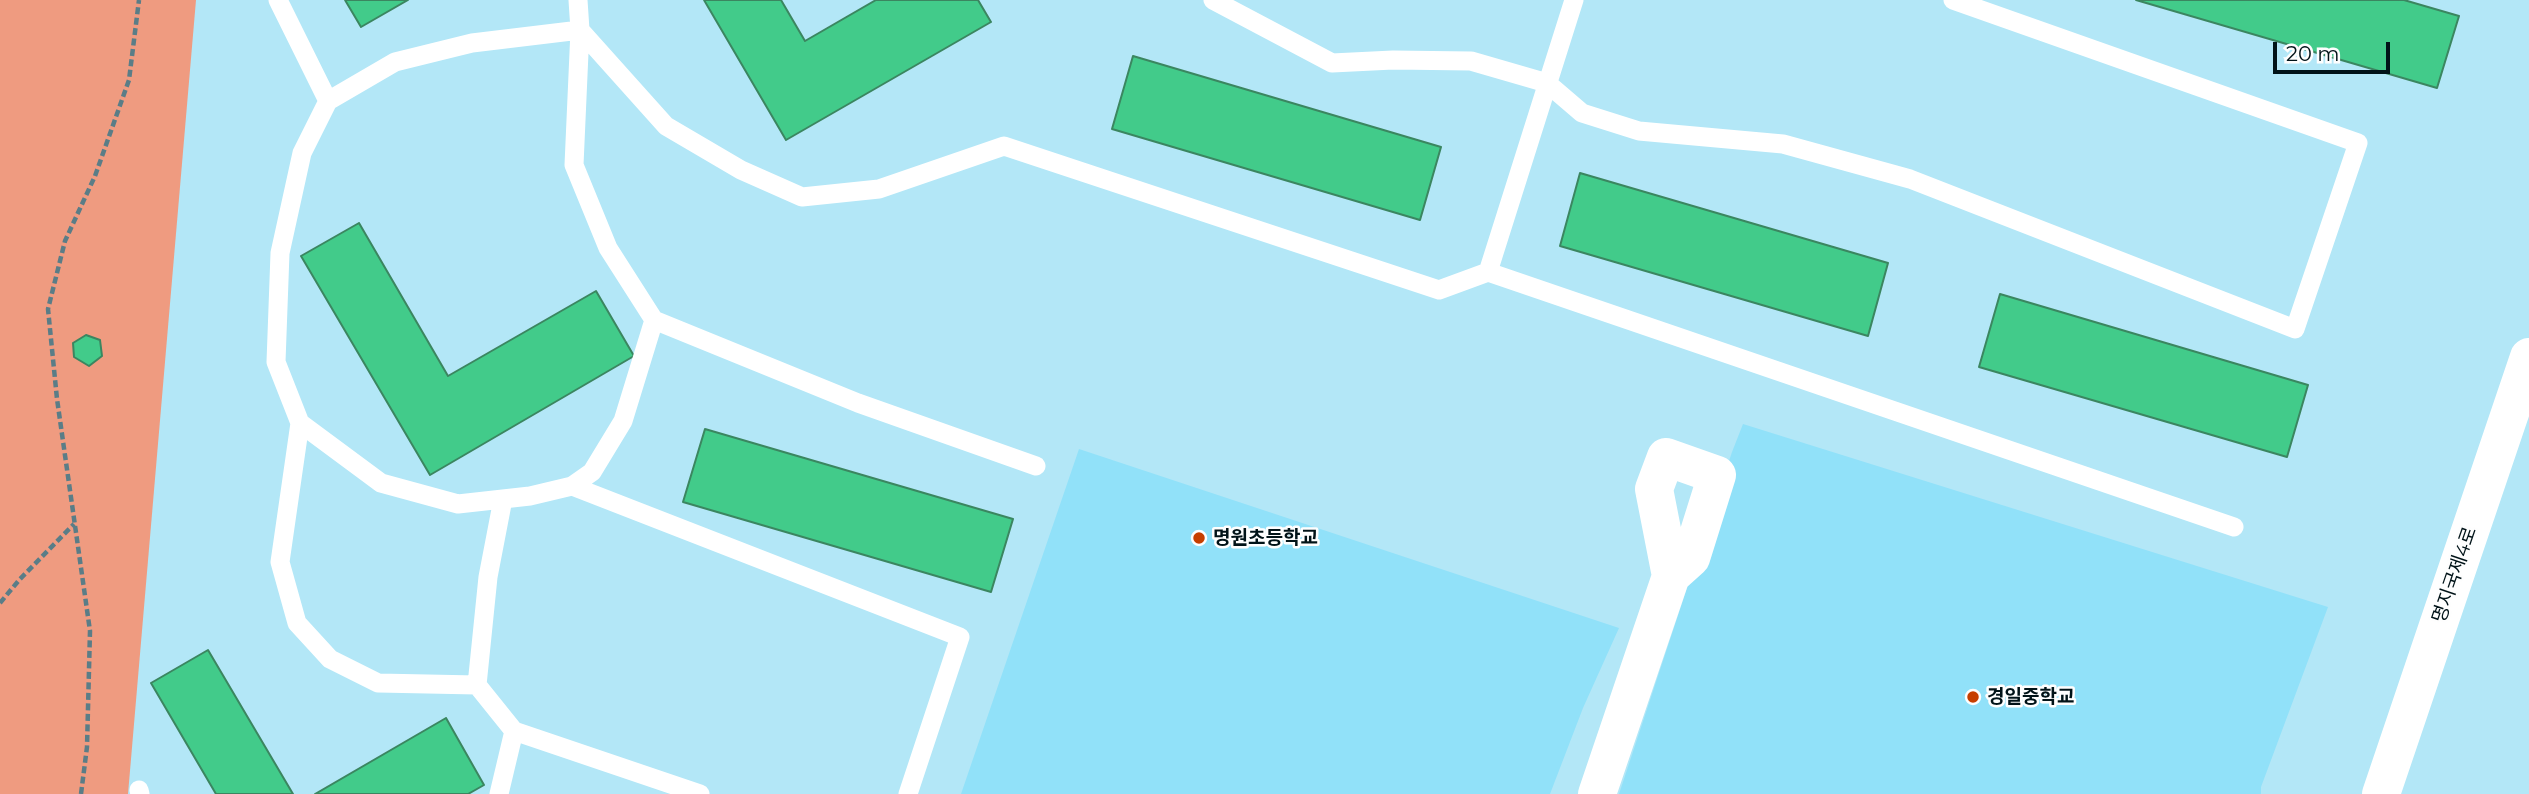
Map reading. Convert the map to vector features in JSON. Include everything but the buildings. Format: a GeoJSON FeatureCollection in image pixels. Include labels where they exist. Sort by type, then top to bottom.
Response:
{"type":"FeatureCollection","features":[{"type":"Feature","properties":{"kind":"street","name":"명지국제4로"},"geometry":{"type":"LineString","coordinates":[[2381,794],[2529,357]]}},
{"type":"Feature","properties":{"kind":"street"},"geometry":{"type":"LineString","coordinates":[[1597,794],[1671,576]]}},
{"type":"Feature","properties":{"kind":"lane"},"geometry":{"type":"LineString","coordinates":[[278,0],[328,101]]}},
{"type":"Feature","properties":{"kind":"lane"},"geometry":{"type":"LineString","coordinates":[[578,0],[580,30],[574,165],[608,248],[654,320],[858,403],[1036,466]]}},
{"type":"Feature","properties":{"kind":"lane"},"geometry":{"type":"LineString","coordinates":[[1213,0],[1332,63],[1393,60],[1471,61],[1547,83],[1582,113],[1639,131],[1783,144],[1910,179],[2295,329],[2358,143],[1953,0]]}},
{"type":"Feature","properties":{"kind":"lane"},"geometry":{"type":"LineString","coordinates":[[1488,272],[1574,0]]}},
{"type":"Feature","properties":{"kind":"lane"},"geometry":{"type":"LineString","coordinates":[[477,685],[378,683],[330,659],[297,623],[280,562],[300,423],[276,362],[280,253],[302,153],[328,101],[395,62],[472,43],[580,30]]}},
{"type":"Feature","properties":{"kind":"lane"},"geometry":{"type":"LineString","coordinates":[[580,30],[666,126],[741,170],[802,197],[879,188],[1004,146],[1439,290],[1488,272],[2234,527]]}},
{"type":"Feature","properties":{"kind":"lane"},"geometry":{"type":"LineString","coordinates":[[300,423],[381,483],[458,504],[530,496],[572,486],[592,472],[623,421],[654,320]]}},
{"type":"Feature","properties":{"kind":"lane"},"geometry":{"type":"LineString","coordinates":[[572,486],[960,637],[908,794]]}},
{"type":"Feature","properties":{"kind":"lane"},"geometry":{"type":"LineString","coordinates":[[503,499],[488,577],[477,685],[514,732],[700,794]]}},
{"type":"Feature","properties":{"kind":"lane"},"geometry":{"type":"LineString","coordinates":[[499,794],[514,732]]}},
{"type":"Feature","properties":{"kind":"path"},"geometry":{"type":"LineString","coordinates":[[81,794],[87,747],[90,631],[57,399],[48,309],[65,241],[95,176],[130,80],[139,0]]}},
{"type":"Feature","properties":{"kind":"path"},"geometry":{"type":"LineString","coordinates":[[0,603],[75,524]]}},
{"type":"Feature","properties":{"kind":"shaded area"},"geometry":{"type":"Polygon","coordinates":[[[0,0],[196,0],[128,794],[0,794],[0,0]]]}},
{"type":"Feature","properties":{"kind":"shaded area","name":"경일중학교"},"geometry":{"type":"Polygon","coordinates":[[[1743,424],[2328,607],[2261,787],[2261,794],[1619,794],[1743,424]]]}},
{"type":"Feature","properties":{"kind":"shaded area","name":"명원초등학교"},"geometry":{"type":"Polygon","coordinates":[[[1079,449],[1619,628],[1583,708],[1550,794],[961,794],[1079,449]]]}},
{"type":"Feature","properties":{"kind":"place","name":"명원초등학교"},"geometry":{"type":"Point","coordinates":[1199,538]}},
{"type":"Feature","properties":{"kind":"place","name":"경일중학교"},"geometry":{"type":"Point","coordinates":[1973,697]}}]}
